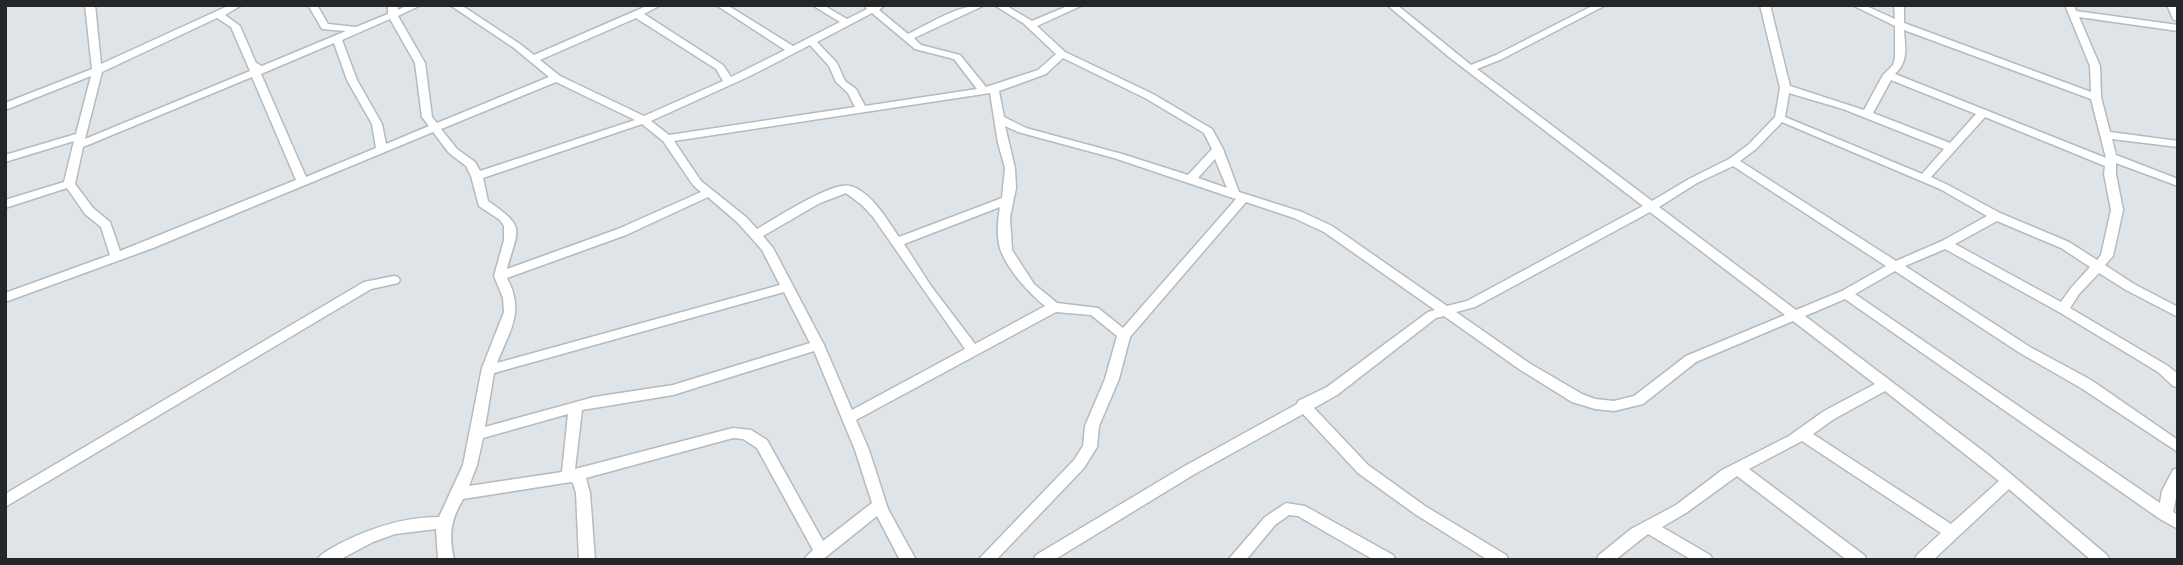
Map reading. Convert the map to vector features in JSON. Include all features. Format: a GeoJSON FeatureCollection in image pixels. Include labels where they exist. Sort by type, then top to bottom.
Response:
{"type":"FeatureCollection","features":[{"type":"Feature","properties":{"kind":"street"},"geometry":{"type":"LineString","coordinates":[[69,184],[97,70],[90,5]]}},
{"type":"Feature","properties":{"kind":"street"},"geometry":{"type":"LineString","coordinates":[[5,107],[97,70],[239,5]]}},
{"type":"Feature","properties":{"kind":"street"},"geometry":{"type":"LineString","coordinates":[[313,5],[325,27],[361,29]]}},
{"type":"Feature","properties":{"kind":"street"},"geometry":{"type":"LineString","coordinates":[[5,159],[81,141],[361,29],[393,10],[418,5]]}},
{"type":"Feature","properties":{"kind":"street"},"geometry":{"type":"LineString","coordinates":[[454,5],[556,78],[644,120],[667,138],[697,183],[742,220],[767,248],[818,345],[880,505],[908,560]]}},
{"type":"Feature","properties":{"kind":"street"},"geometry":{"type":"LineString","coordinates":[[533,59],[657,5]]}},
{"type":"Feature","properties":{"kind":"street"},"geometry":{"type":"LineString","coordinates":[[720,5],[792,50]]}},
{"type":"Feature","properties":{"kind":"street"},"geometry":{"type":"LineString","coordinates":[[816,5],[846,22]]}},
{"type":"Feature","properties":{"kind":"street"},"geometry":{"type":"LineString","coordinates":[[909,37],[964,10],[981,5]]}},
{"type":"Feature","properties":{"kind":"street"},"geometry":{"type":"LineString","coordinates":[[998,5],[1031,25],[1062,54],[1149,96],[1208,131],[1239,196]]}},
{"type":"Feature","properties":{"kind":"street"},"geometry":{"type":"LineString","coordinates":[[1031,25],[1079,5]]}},
{"type":"Feature","properties":{"kind":"street"},"geometry":{"type":"LineString","coordinates":[[1391,5],[1470,69],[1799,316],[2009,480],[2102,560]]}},
{"type":"Feature","properties":{"kind":"street"},"geometry":{"type":"LineString","coordinates":[[1470,69],[1602,5]]}},
{"type":"Feature","properties":{"kind":"street"},"geometry":{"type":"LineString","coordinates":[[1041,560],[1332,391],[1432,314],[1471,304],[1733,160],[1767,134],[1780,118],[1785,88],[1765,5]]}},
{"type":"Feature","properties":{"kind":"street"},"geometry":{"type":"LineString","coordinates":[[1856,5],[1899,25],[2096,97]]}},
{"type":"Feature","properties":{"kind":"street"},"geometry":{"type":"LineString","coordinates":[[1867,115],[1888,75],[1898,66],[1899,5]]}},
{"type":"Feature","properties":{"kind":"street"},"geometry":{"type":"LineString","coordinates":[[2171,5],[2178,19]]}},
{"type":"Feature","properties":{"kind":"street"},"geometry":{"type":"LineString","coordinates":[[477,176],[644,120],[729,82],[874,7],[922,49],[957,57],[989,90],[1000,119],[1010,168],[1004,233],[1006,250],[1030,287],[1054,307]]}},
{"type":"Feature","properties":{"kind":"street"},"geometry":{"type":"LineString","coordinates":[[2071,9],[2178,28]]}},
{"type":"Feature","properties":{"kind":"street"},"geometry":{"type":"LineString","coordinates":[[2063,309],[2107,256],[2116,215],[2111,161],[2096,97],[2095,66],[2071,9]]}},
{"type":"Feature","properties":{"kind":"street"},"geometry":{"type":"LineString","coordinates":[[393,10],[420,63],[427,117],[453,151],[471,164],[477,176],[483,203],[509,222],[509,247],[499,276],[509,295],[511,310],[489,370],[479,434],[464,480],[442,523],[446,560]]}},
{"type":"Feature","properties":{"kind":"street"},"geometry":{"type":"LineString","coordinates":[[642,10],[720,67],[729,82]]}},
{"type":"Feature","properties":{"kind":"street"},"geometry":{"type":"LineString","coordinates":[[219,15],[235,26],[257,69],[303,183]]}},
{"type":"Feature","properties":{"kind":"street"},"geometry":{"type":"LineString","coordinates":[[337,39],[352,80],[377,124],[382,151]]}},
{"type":"Feature","properties":{"kind":"street"},"geometry":{"type":"LineString","coordinates":[[810,40],[834,65],[841,82],[852,91],[861,109]]}},
{"type":"Feature","properties":{"kind":"street"},"geometry":{"type":"LineString","coordinates":[[667,138],[989,90],[1042,72],[1062,54]]}},
{"type":"Feature","properties":{"kind":"street"},"geometry":{"type":"LineString","coordinates":[[720,67],[751,70]]}},
{"type":"Feature","properties":{"kind":"street"},"geometry":{"type":"LineString","coordinates":[[1888,75],[1982,114],[2178,183]]}},
{"type":"Feature","properties":{"kind":"street"},"geometry":{"type":"LineString","coordinates":[[5,298],[149,245],[556,78]]}},
{"type":"Feature","properties":{"kind":"street"},"geometry":{"type":"LineString","coordinates":[[1785,88],[1867,115],[1952,148]]}},
{"type":"Feature","properties":{"kind":"street"},"geometry":{"type":"LineString","coordinates":[[1924,178],[1982,114]]}},
{"type":"Feature","properties":{"kind":"street"},"geometry":{"type":"LineString","coordinates":[[1780,118],[1924,178],[1996,216],[2065,246],[2096,267],[2178,313]]}},
{"type":"Feature","properties":{"kind":"street"},"geometry":{"type":"LineString","coordinates":[[1000,119],[1022,130],[1118,156],[1298,215],[1328,229],[1443,311],[1562,390],[1595,404],[1614,406],[1638,400],[1691,359],[1737,338],[1799,316],[1846,294],[1895,266],[1946,244],[1996,216]]}},
{"type":"Feature","properties":{"kind":"street"},"geometry":{"type":"LineString","coordinates":[[2106,135],[2178,144]]}},
{"type":"Feature","properties":{"kind":"street"},"geometry":{"type":"LineString","coordinates":[[1189,180],[1218,149]]}},
{"type":"Feature","properties":{"kind":"street"},"geometry":{"type":"LineString","coordinates":[[1733,160],[2025,350],[2086,384],[2178,447]]}},
{"type":"Feature","properties":{"kind":"street"},"geometry":{"type":"LineString","coordinates":[[5,204],[69,184]]}},
{"type":"Feature","properties":{"kind":"street"},"geometry":{"type":"LineString","coordinates":[[69,184],[89,211],[106,225],[116,256]]}},
{"type":"Feature","properties":{"kind":"street"},"geometry":{"type":"LineString","coordinates":[[756,235],[844,188],[856,193],[898,242],[921,280],[972,350]]}},
{"type":"Feature","properties":{"kind":"street"},"geometry":{"type":"LineString","coordinates":[[499,276],[622,232],[708,193]]}},
{"type":"Feature","properties":{"kind":"street"},"geometry":{"type":"LineString","coordinates":[[986,560],[1023,519],[1063,483],[1084,456],[1090,447],[1092,426],[1112,379],[1124,335],[1239,196]]}},
{"type":"Feature","properties":{"kind":"street"},"geometry":{"type":"LineString","coordinates":[[898,242],[1006,201]]}},
{"type":"Feature","properties":{"kind":"street"},"geometry":{"type":"LineString","coordinates":[[1946,244],[2154,363],[2178,382]]}},
{"type":"Feature","properties":{"kind":"street"},"geometry":{"type":"LineString","coordinates":[[5,501],[368,285],[394,280]]}},
{"type":"Feature","properties":{"kind":"street"},"geometry":{"type":"LineString","coordinates":[[489,370],[788,287]]}},
{"type":"Feature","properties":{"kind":"street"},"geometry":{"type":"LineString","coordinates":[[1846,294],[2171,519]]}},
{"type":"Feature","properties":{"kind":"street"},"geometry":{"type":"LineString","coordinates":[[848,418],[1054,307],[1094,311],[1124,335]]}},
{"type":"Feature","properties":{"kind":"street"},"geometry":{"type":"LineString","coordinates":[[479,434],[576,407],[673,390],[818,345]]}},
{"type":"Feature","properties":{"kind":"street"},"geometry":{"type":"LineString","coordinates":[[1604,560],[1636,533],[1681,509],[1737,468],[1802,434],[1829,415],[1886,384]]}},
{"type":"Feature","properties":{"kind":"street"},"geometry":{"type":"LineString","coordinates":[[1304,405],[1363,469],[1420,510],[1501,560]]}},
{"type":"Feature","properties":{"kind":"street"},"geometry":{"type":"LineString","coordinates":[[576,407],[568,469],[570,475],[579,479],[583,493],[587,560]]}},
{"type":"Feature","properties":{"kind":"street"},"geometry":{"type":"LineString","coordinates":[[456,494],[570,475],[733,433],[746,434],[762,444],[816,556],[880,505]]}},
{"type":"Feature","properties":{"kind":"street"},"geometry":{"type":"LineString","coordinates":[[1802,434],[1951,532]]}},
{"type":"Feature","properties":{"kind":"street"},"geometry":{"type":"LineString","coordinates":[[1737,468],[1859,560]]}},
{"type":"Feature","properties":{"kind":"street"},"geometry":{"type":"LineString","coordinates":[[2171,519],[2169,491],[2178,474]]}},
{"type":"Feature","properties":{"kind":"street"},"geometry":{"type":"LineString","coordinates":[[1922,560],[2009,480]]}},
{"type":"Feature","properties":{"kind":"street"},"geometry":{"type":"LineString","coordinates":[[1240,559],[1270,521],[1286,509],[1300,510],[1388,560]]}},
{"type":"Feature","properties":{"kind":"street"},"geometry":{"type":"LineString","coordinates":[[326,560],[386,530],[405,524],[442,523]]}},
{"type":"Feature","properties":{"kind":"street"},"geometry":{"type":"LineString","coordinates":[[1648,526],[1705,560]]}}]}
